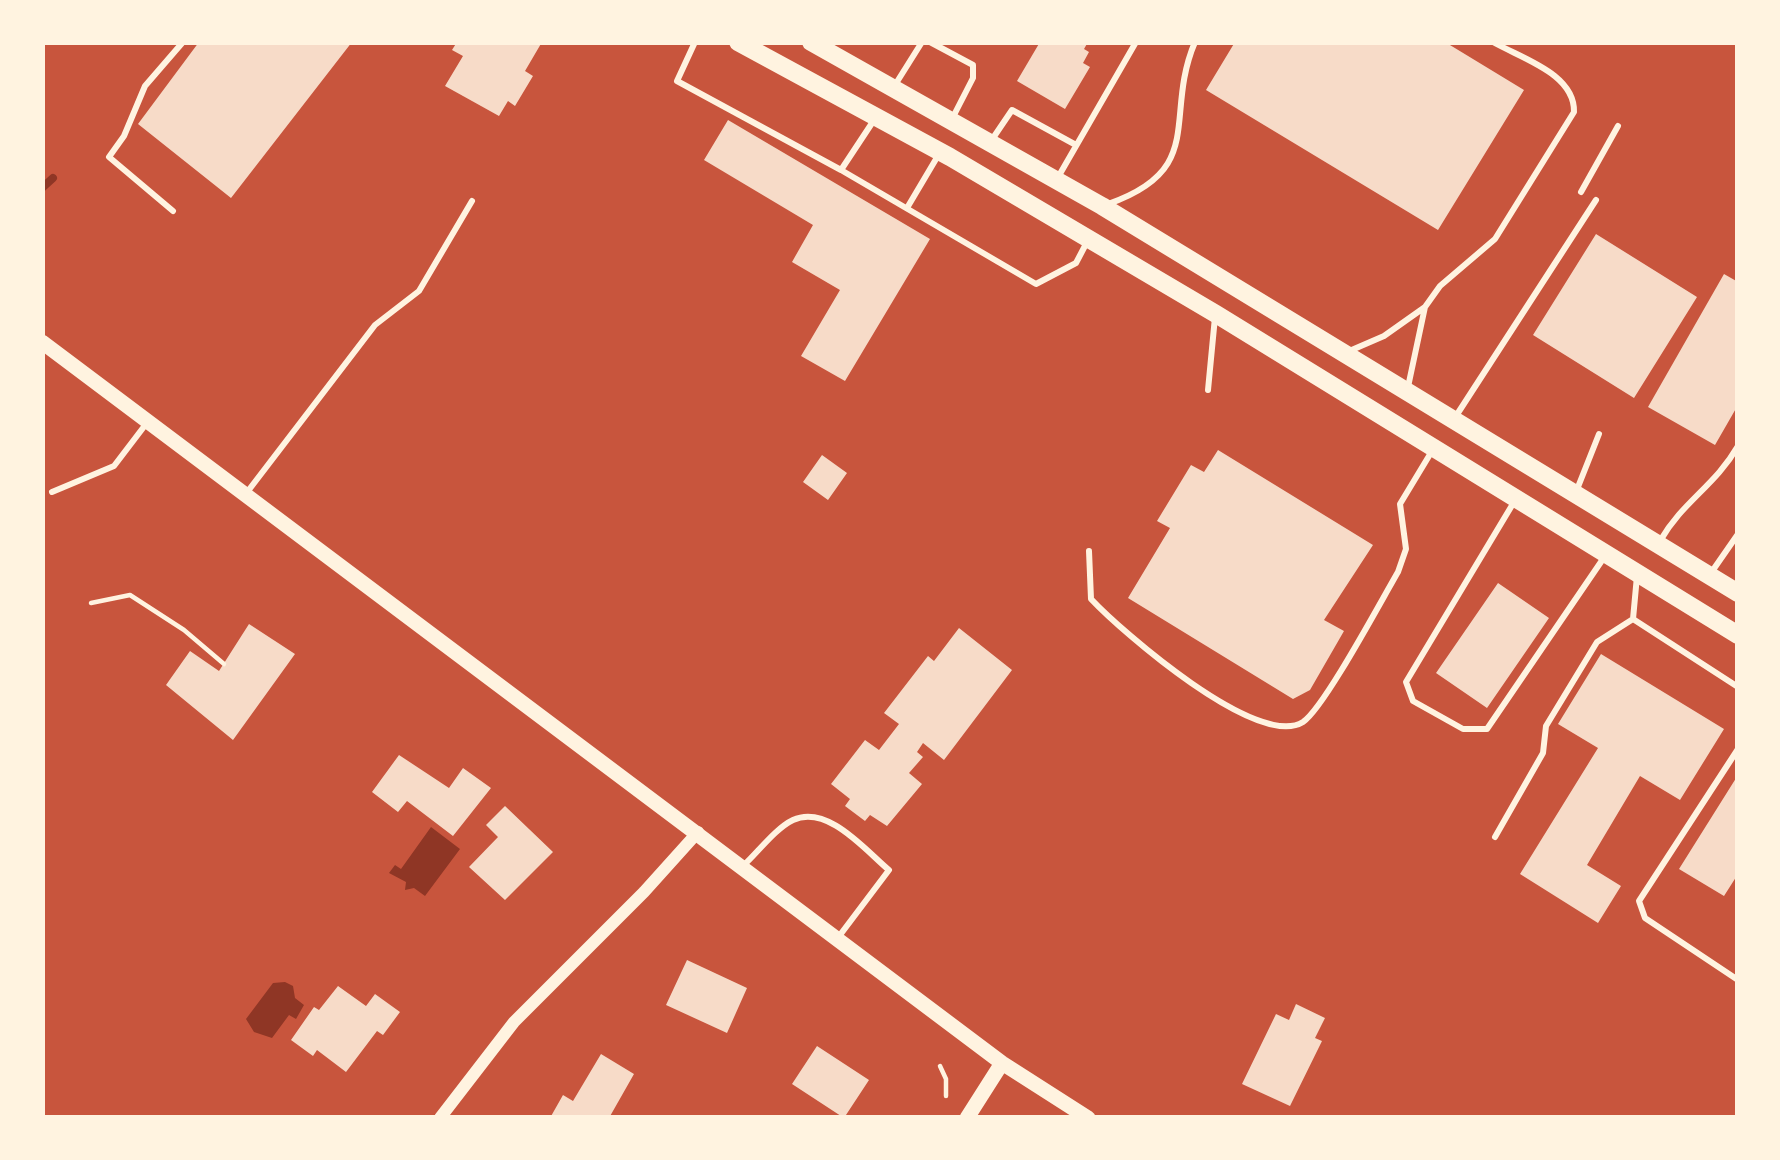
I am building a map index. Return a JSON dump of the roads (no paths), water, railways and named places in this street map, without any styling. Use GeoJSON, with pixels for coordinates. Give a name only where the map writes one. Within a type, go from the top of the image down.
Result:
{"type":"FeatureCollection","features":[{"type":"Feature","properties":{"kind":"main road"},"geometry":{"type":"LineString","coordinates":[[738,42],[940,152],[1216,314],[1738,635]]}},
{"type":"Feature","properties":{"kind":"main road"},"geometry":{"type":"LineString","coordinates":[[823,45],[1346,352],[1738,593]]}},
{"type":"Feature","properties":{"kind":"street"},"geometry":{"type":"LineString","coordinates":[[42,342],[1001,1063],[1088,1118]]}},
{"type":"Feature","properties":{"kind":"street"},"geometry":{"type":"LineString","coordinates":[[440,1118],[514,1022],[698,832]]}},
{"type":"Feature","properties":{"kind":"street"},"geometry":{"type":"LineString","coordinates":[[967,1118],[1001,1063]]}},
{"type":"Feature","properties":{"kind":"lane"},"geometry":{"type":"LineString","coordinates":[[173,211],[109,157],[124,136],[145,86],[183,42]]}},
{"type":"Feature","properties":{"kind":"lane"},"geometry":{"type":"LineString","coordinates":[[695,42],[677,81],[1036,284],[1076,262],[1089,239]]}},
{"type":"Feature","properties":{"kind":"lane"},"geometry":{"type":"LineString","coordinates":[[894,88],[926,42],[973,65],[973,78],[951,120]]}},
{"type":"Feature","properties":{"kind":"lane"},"geometry":{"type":"LineString","coordinates":[[1057,179],[1136,42]]}},
{"type":"Feature","properties":{"kind":"lane"},"geometry":{"type":"LineString","coordinates":[[1102,206],[1136,194],[1163,176],[1173,153],[1195,42]]}},
{"type":"Feature","properties":{"kind":"lane"},"geometry":{"type":"LineString","coordinates":[[1346,352],[1384,336],[1425,307],[1440,286],[1496,239],[1574,112],[1575,98],[1568,84],[1493,42]]}},
{"type":"Feature","properties":{"kind":"lane"},"geometry":{"type":"LineString","coordinates":[[990,142],[1012,110],[1076,145]]}},
{"type":"Feature","properties":{"kind":"lane"},"geometry":{"type":"LineString","coordinates":[[841,170],[876,117]]}},
{"type":"Feature","properties":{"kind":"lane"},"geometry":{"type":"LineString","coordinates":[[1581,192],[1618,126]]}},
{"type":"Feature","properties":{"kind":"lane"},"geometry":{"type":"LineString","coordinates":[[907,208],[940,152]]}},
{"type":"Feature","properties":{"kind":"lane"},"geometry":{"type":"LineString","coordinates":[[1454,419],[1596,200]]}},
{"type":"Feature","properties":{"kind":"lane"},"geometry":{"type":"LineString","coordinates":[[245,494],[375,325],[419,291],[472,201]]}},
{"type":"Feature","properties":{"kind":"lane"},"geometry":{"type":"LineString","coordinates":[[1407,390],[1425,307]]}},
{"type":"Feature","properties":{"kind":"lane"},"geometry":{"type":"LineString","coordinates":[[1208,390],[1216,314]]}},
{"type":"Feature","properties":{"kind":"lane"},"geometry":{"type":"LineString","coordinates":[[52,492],[114,466],[148,421]]}},
{"type":"Feature","properties":{"kind":"lane"},"geometry":{"type":"LineString","coordinates":[[1575,494],[1599,434]]}},
{"type":"Feature","properties":{"kind":"lane"},"geometry":{"type":"LineString","coordinates":[[1658,544],[1678,510],[1721,476],[1738,446]]}},
{"type":"Feature","properties":{"kind":"lane"},"geometry":{"type":"LineString","coordinates":[[1089,551],[1091,599],[1113,622],[1173,670],[1229,706],[1271,726],[1292,727],[1316,709],[1398,572],[1406,549],[1400,504],[1434,448]]}},
{"type":"Feature","properties":{"kind":"lane"},"geometry":{"type":"LineString","coordinates":[[1516,499],[1406,682],[1413,701],[1463,729],[1487,729],[1606,554]]}},
{"type":"Feature","properties":{"kind":"lane"},"geometry":{"type":"LineString","coordinates":[[1710,576],[1738,533]]}},
{"type":"Feature","properties":{"kind":"lane"},"geometry":{"type":"LineString","coordinates":[[1633,619],[1637,573]]}},
{"type":"Feature","properties":{"kind":"lane"},"geometry":{"type":"LineString","coordinates":[[1633,619],[1738,687]]}},
{"type":"Feature","properties":{"kind":"lane"},"geometry":{"type":"LineString","coordinates":[[1495,837],[1543,753],[1546,726],[1597,642],[1633,619]]}},
{"type":"Feature","properties":{"kind":"lane"},"geometry":{"type":"LineString","coordinates":[[1738,749],[1639,901],[1645,918],[1738,980]]}},
{"type":"Feature","properties":{"kind":"lane"},"geometry":{"type":"LineString","coordinates":[[743,867],[793,820],[814,817],[831,822],[889,870],[837,938]]}},
{"type":"Feature","properties":{"kind":"waterway"},"geometry":{"type":"LineString","coordinates":[[42,188],[53,178]]}}]}
